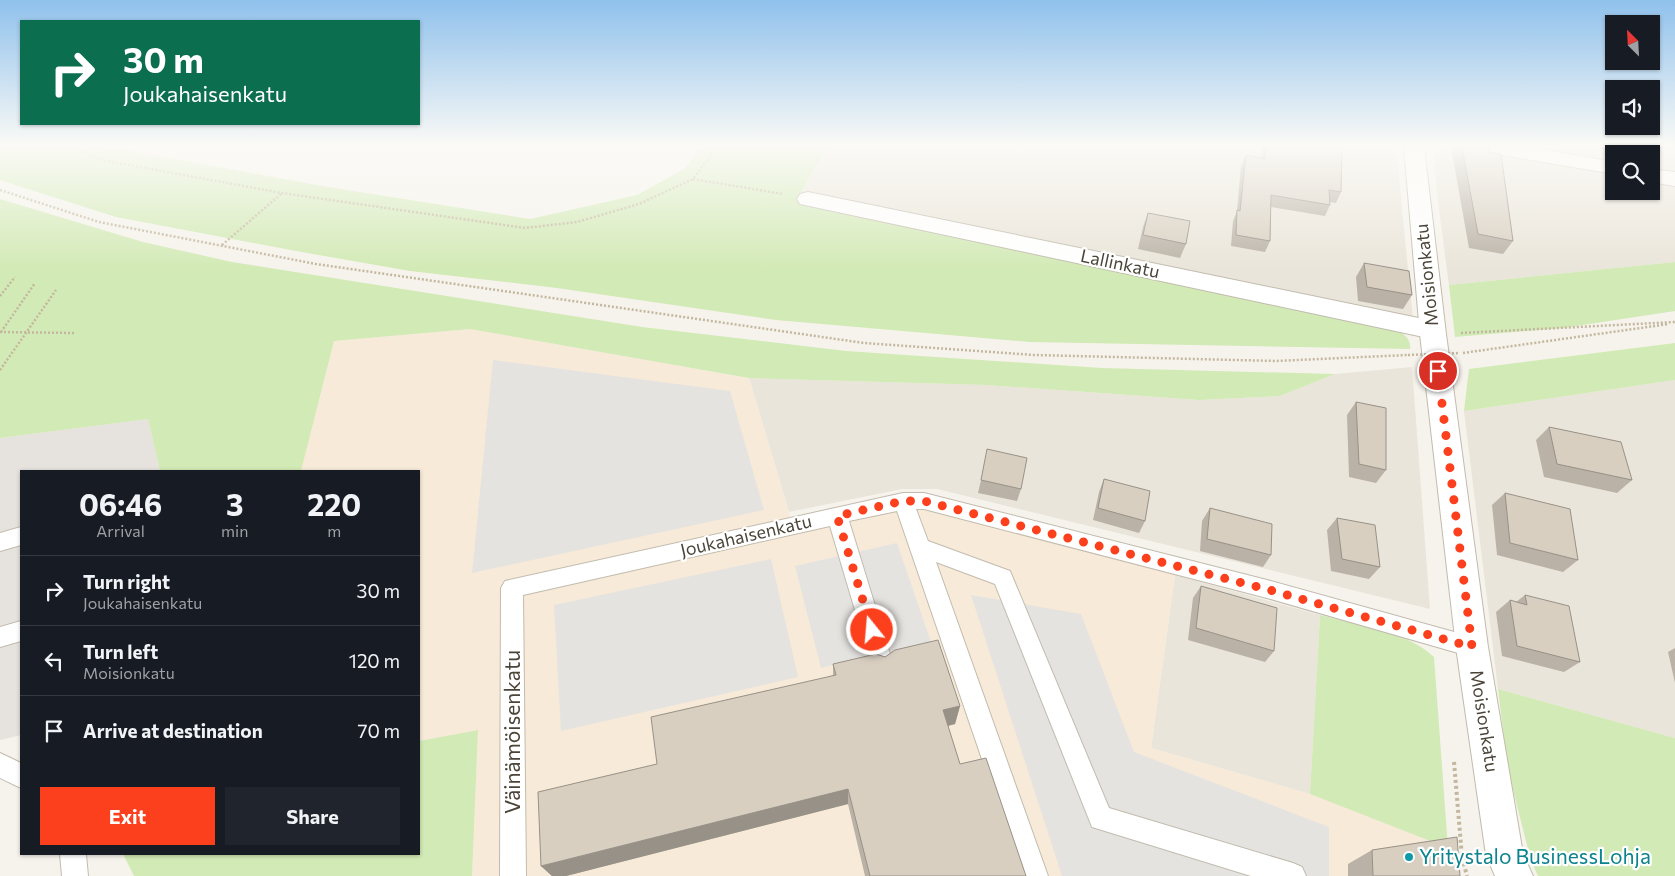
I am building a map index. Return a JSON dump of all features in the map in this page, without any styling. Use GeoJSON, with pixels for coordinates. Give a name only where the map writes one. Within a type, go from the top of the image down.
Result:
{"type":"FeatureCollection","features":[{"type":"Feature","properties":{"kind":"street","name":"Moisionkatu"},"geometry":{"type":"LineString","coordinates":[[1418,188],[1433,332],[1472,647],[1505,855],[1514,876]]}},
{"type":"Feature","properties":{"kind":"street","name":"Lallinkatu"},"geometry":{"type":"LineString","coordinates":[[808,199],[1433,332]]}},
{"type":"Feature","properties":{"kind":"lane","name":"Joukahaisenkatu"},"geometry":{"type":"LineString","coordinates":[[512,588],[903,501],[924,501],[943,504],[1266,589],[1472,647]]}},
{"type":"Feature","properties":{"kind":"lane"},"geometry":{"type":"LineString","coordinates":[[903,501],[1035,876]]}},
{"type":"Feature","properties":{"kind":"lane"},"geometry":{"type":"LineString","coordinates":[[837,516],[882,664]]}},
{"type":"Feature","properties":{"kind":"lane"},"geometry":{"type":"LineString","coordinates":[[0,542],[20,536]]}},
{"type":"Feature","properties":{"kind":"lane"},"geometry":{"type":"LineString","coordinates":[[920,547],[1003,578],[1101,818],[1293,876]]}},
{"type":"Feature","properties":{"kind":"lane","name":"Väinämöisenkatu"},"geometry":{"type":"LineString","coordinates":[[512,588],[513,876]]}},
{"type":"Feature","properties":{"kind":"lane"},"geometry":{"type":"LineString","coordinates":[[0,637],[20,631]]}},
{"type":"Feature","properties":{"kind":"lane"},"geometry":{"type":"LineString","coordinates":[[0,765],[20,775]]}},
{"type":"Feature","properties":{"kind":"lane"},"geometry":{"type":"LineString","coordinates":[[73,855],[75,876]]}},
{"type":"Feature","properties":{"kind":"path"},"geometry":{"type":"LineString","coordinates":[[254,188],[525,228],[577,222],[639,204],[674,188]]}},
{"type":"Feature","properties":{"kind":"path"},"geometry":{"type":"LineString","coordinates":[[744,188],[808,199]]}},
{"type":"Feature","properties":{"kind":"path"},"geometry":{"type":"LineString","coordinates":[[0,190],[99,222],[316,264],[864,343],[1034,355],[1276,361],[1460,353],[1675,323]]}},
{"type":"Feature","properties":{"kind":"path"},"geometry":{"type":"LineString","coordinates":[[222,246],[282,193]]}},
{"type":"Feature","properties":{"kind":"path"},"geometry":{"type":"LineString","coordinates":[[0,296],[15,277]]}},
{"type":"Feature","properties":{"kind":"path"},"geometry":{"type":"LineString","coordinates":[[0,332],[35,283]]}},
{"type":"Feature","properties":{"kind":"path"},"geometry":{"type":"LineString","coordinates":[[0,370],[56,290]]}},
{"type":"Feature","properties":{"kind":"path"},"geometry":{"type":"LineString","coordinates":[[1433,332],[1675,323]]}},
{"type":"Feature","properties":{"kind":"path"},"geometry":{"type":"LineString","coordinates":[[0,332],[74,333]]}},
{"type":"Feature","properties":{"kind":"shaded area"},"geometry":{"type":"Polygon","coordinates":[[[804,188],[1400,188],[1413,320],[802,192],[804,188]]]}},
{"type":"Feature","properties":{"kind":"shaded area"},"geometry":{"type":"Polygon","coordinates":[[[1436,188],[1605,188],[1605,200],[1660,200],[1660,188],[1675,188],[1675,262],[1449,285],[1436,188]]]}},
{"type":"Feature","properties":{"kind":"shaded area"},"geometry":{"type":"Polygon","coordinates":[[[470,329],[749,378],[794,530],[901,510],[933,510],[1175,575],[1151,748],[1310,794],[1448,848],[1454,876],[472,876],[478,730],[420,741],[420,470],[301,470],[334,341],[470,329]]]}},
{"type":"Feature","properties":{"kind":"shaded area"},"geometry":{"type":"Polygon","coordinates":[[[493,360],[730,391],[764,510],[472,573],[493,360]]]}},
{"type":"Feature","properties":{"kind":"shaded area"},"geometry":{"type":"Polygon","coordinates":[[[1412,367],[1430,609],[937,489],[902,489],[789,512],[749,378],[986,385],[1199,400],[1280,396],[1335,374],[1412,367]]]}},
{"type":"Feature","properties":{"kind":"shaded area"},"geometry":{"type":"Polygon","coordinates":[[[1675,380],[1675,738],[1498,689],[1464,411],[1675,380]]]}},
{"type":"Feature","properties":{"kind":"shaded area"},"geometry":{"type":"Polygon","coordinates":[[[148,419],[160,470],[20,470],[20,735],[0,740],[0,438],[148,419]]]}},
{"type":"Feature","properties":{"kind":"shaded area"},"geometry":{"type":"Polygon","coordinates":[[[897,543],[931,642],[821,668],[795,566],[897,543]]]}},
{"type":"Feature","properties":{"kind":"shaded area"},"geometry":{"type":"Polygon","coordinates":[[[771,559],[798,677],[561,731],[554,605],[771,559]]]}},
{"type":"Feature","properties":{"kind":"shaded area"},"geometry":{"type":"Polygon","coordinates":[[[1175,575],[1320,615],[1310,794],[1151,748],[1175,575]]]}},
{"type":"Feature","properties":{"kind":"shaded area"},"geometry":{"type":"Polygon","coordinates":[[[971,595],[1081,614],[1134,752],[1329,827],[1329,876],[1062,876],[971,595]]]}},
{"type":"Feature","properties":{"kind":"green space"},"geometry":{"type":"Polygon","coordinates":[[[25,188],[334,188],[530,219],[637,195],[650,188],[804,188],[802,191],[810,206],[1394,328],[1408,339],[1410,349],[1030,342],[776,320],[557,288],[410,271],[116,217],[25,188]]]}},
{"type":"Feature","properties":{"kind":"green space"},"geometry":{"type":"Polygon","coordinates":[[[0,199],[143,242],[232,262],[642,327],[846,351],[1102,368],[1335,374],[1280,396],[1199,400],[986,385],[749,378],[470,329],[334,341],[301,470],[160,470],[148,419],[0,438],[0,199]]]}},
{"type":"Feature","properties":{"kind":"green space"},"geometry":{"type":"Polygon","coordinates":[[[1675,262],[1675,311],[1563,328],[1455,337],[1449,285],[1675,262]]]}},
{"type":"Feature","properties":{"kind":"green space"},"geometry":{"type":"Polygon","coordinates":[[[1675,343],[1675,380],[1464,411],[1469,369],[1675,343]]]}},
{"type":"Feature","properties":{"kind":"green space"},"geometry":{"type":"Polygon","coordinates":[[[1320,615],[1395,634],[1409,640],[1434,657],[1448,848],[1310,794],[1320,615]]]}},
{"type":"Feature","properties":{"kind":"green space"},"geometry":{"type":"Polygon","coordinates":[[[1498,689],[1675,738],[1675,876],[1538,876],[1531,861],[1508,770],[1498,689]]]}},
{"type":"Feature","properties":{"kind":"green space"},"geometry":{"type":"Polygon","coordinates":[[[478,730],[472,876],[134,876],[124,855],[420,855],[420,741],[478,730]]]}},
{"type":"Feature","properties":{"kind":"building"},"geometry":{"type":"Polygon","coordinates":[[[1242,188],[1341,188],[1341,192],[1329,190],[1330,205],[1271,195],[1270,241],[1236,235],[1237,210],[1240,211],[1242,188]]]}},
{"type":"Feature","properties":{"kind":"building"},"geometry":{"type":"Polygon","coordinates":[[[1470,188],[1506,188],[1513,241],[1478,234],[1470,188]]]}},
{"type":"Feature","properties":{"kind":"building"},"geometry":{"type":"Polygon","coordinates":[[[1148,213],[1190,221],[1186,244],[1143,235],[1148,213]]]}},
{"type":"Feature","properties":{"kind":"building"},"geometry":{"type":"Polygon","coordinates":[[[1364,263],[1409,271],[1412,295],[1367,287],[1364,263]]]}},
{"type":"Feature","properties":{"kind":"building"},"geometry":{"type":"Polygon","coordinates":[[[1356,402],[1386,408],[1386,470],[1359,464],[1356,402]]]}},
{"type":"Feature","properties":{"kind":"building"},"geometry":{"type":"Polygon","coordinates":[[[1549,427],[1621,442],[1632,480],[1557,464],[1549,427]]]}},
{"type":"Feature","properties":{"kind":"building"},"geometry":{"type":"Polygon","coordinates":[[[987,449],[1027,458],[1021,489],[981,480],[987,449]]]}},
{"type":"Feature","properties":{"kind":"building"},"geometry":{"type":"Polygon","coordinates":[[[1104,479],[1150,491],[1145,521],[1098,508],[1104,479]]]}},
{"type":"Feature","properties":{"kind":"building"},"geometry":{"type":"Polygon","coordinates":[[[1505,493],[1570,509],[1578,560],[1510,543],[1505,493]]]}},
{"type":"Feature","properties":{"kind":"building"},"geometry":{"type":"Polygon","coordinates":[[[1210,508],[1272,524],[1271,555],[1207,539],[1210,508]]]}},
{"type":"Feature","properties":{"kind":"building"},"geometry":{"type":"Polygon","coordinates":[[[1337,518],[1375,525],[1380,567],[1342,559],[1337,518]]]}},
{"type":"Feature","properties":{"kind":"building"},"geometry":{"type":"Polygon","coordinates":[[[1201,586],[1277,608],[1274,651],[1196,628],[1201,586]]]}},
{"type":"Feature","properties":{"kind":"building"},"geometry":{"type":"Polygon","coordinates":[[[1525,595],[1569,606],[1580,662],[1517,646],[1510,600],[1527,605],[1525,595]]]}},
{"type":"Feature","properties":{"kind":"building"},"geometry":{"type":"Polygon","coordinates":[[[938,640],[960,706],[943,710],[960,764],[986,758],[1026,876],[870,876],[848,789],[541,866],[538,792],[657,764],[651,717],[836,675],[833,664],[876,654],[885,657],[895,650],[938,640]]]}},
{"type":"Feature","properties":{"kind":"building"},"geometry":{"type":"Polygon","coordinates":[[[1457,837],[1460,876],[1373,876],[1372,850],[1457,837]]]}},
{"type":"Feature","properties":{"kind":"place","name":"Yritystalo BusinessLohja"},"geometry":{"type":"Point","coordinates":[1409,857]}},
{"type":"Feature","properties":{"kind":"route"},"geometry":{"type":"LineString","coordinates":[[872,630],[837,516],[903,501],[924,501],[943,504],[1266,589],[1472,647],[1438,371]]}}]}
